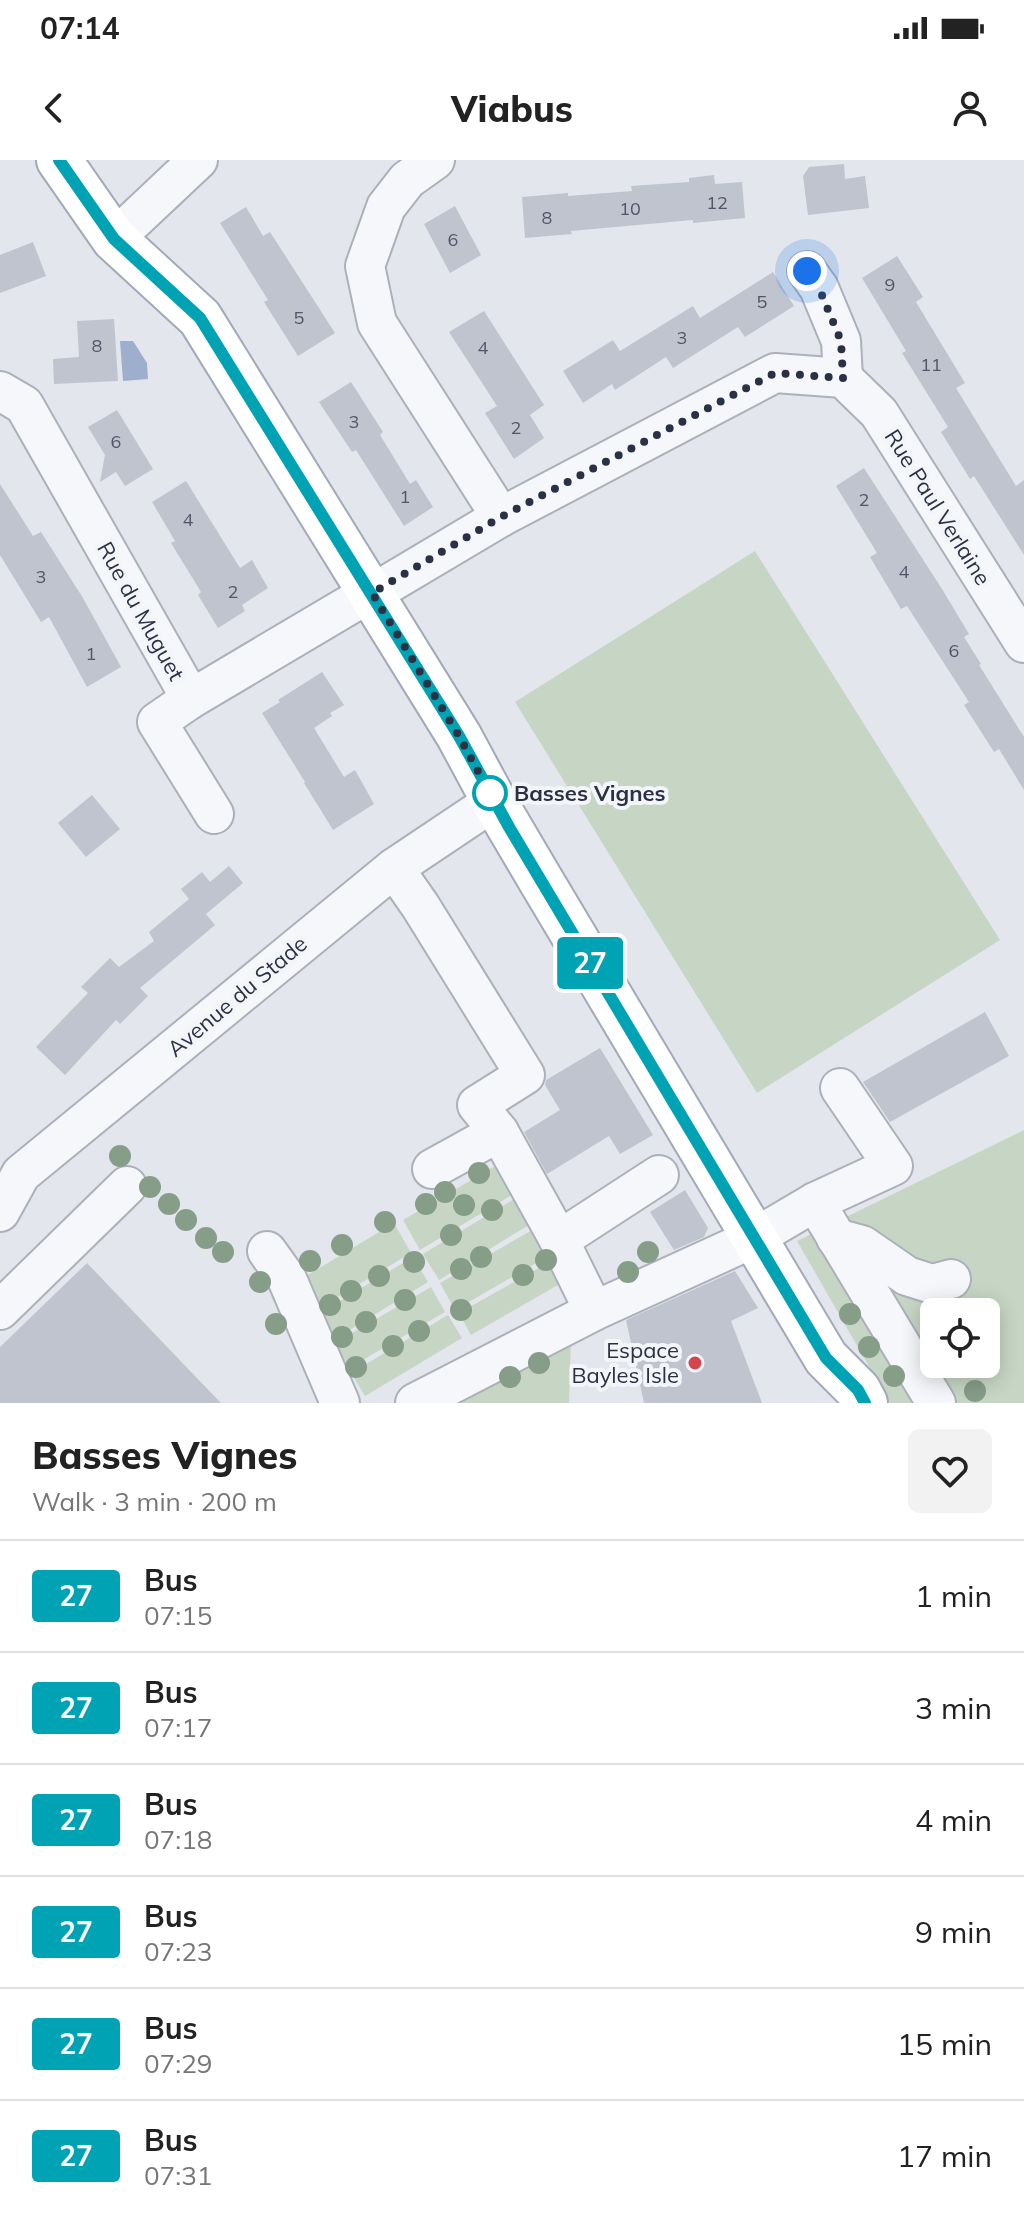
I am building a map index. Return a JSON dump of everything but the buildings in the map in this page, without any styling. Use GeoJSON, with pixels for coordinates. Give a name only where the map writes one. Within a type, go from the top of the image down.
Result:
{"type":"FeatureCollection","features":[{"type":"Feature","properties":{"kind":"main road"},"geometry":{"type":"LineString","coordinates":[[59,160],[114,239],[200,318],[459,736],[494,801],[826,1358],[858,1390],[865,1403]]}},
{"type":"Feature","properties":{"kind":"street"},"geometry":{"type":"LineString","coordinates":[[114,239],[198,160]]}},
{"type":"Feature","properties":{"kind":"street"},"geometry":{"type":"LineString","coordinates":[[435,160],[407,180],[386,207],[365,266],[377,323],[501,517]]}},
{"type":"Feature","properties":{"kind":"street"},"geometry":{"type":"LineString","coordinates":[[372,593],[501,517],[775,373],[843,378],[841,341],[819,288],[807,271]]}},
{"type":"Feature","properties":{"kind":"street","name":"Rue Paul Verlaine"},"geometry":{"type":"LineString","coordinates":[[843,378],[879,413],[1024,643]]}},
{"type":"Feature","properties":{"kind":"street","name":"Rue du Muguet"},"geometry":{"type":"LineString","coordinates":[[0,391],[24,405],[189,700],[372,593]]}},
{"type":"Feature","properties":{"kind":"street"},"geometry":{"type":"LineString","coordinates":[[189,700],[157,722],[214,814]]}},
{"type":"Feature","properties":{"kind":"street","name":"Avenue du Stade"},"geometry":{"type":"LineString","coordinates":[[0,1212],[10,1165],[394,868],[494,801]]}},
{"type":"Feature","properties":{"kind":"street"},"geometry":{"type":"LineString","coordinates":[[394,868],[525,1075],[477,1105],[499,1132],[594,1311]]}},
{"type":"Feature","properties":{"kind":"street"},"geometry":{"type":"LineString","coordinates":[[415,1403],[594,1311],[754,1238],[815,1202],[893,1166],[840,1088]]}},
{"type":"Feature","properties":{"kind":"street"},"geometry":{"type":"LineString","coordinates":[[432,1169],[499,1132]]}},
{"type":"Feature","properties":{"kind":"street"},"geometry":{"type":"LineString","coordinates":[[559,1240],[659,1175]]}},
{"type":"Feature","properties":{"kind":"street"},"geometry":{"type":"LineString","coordinates":[[0,1310],[127,1186]]}},
{"type":"Feature","properties":{"kind":"street"},"geometry":{"type":"LineString","coordinates":[[815,1202],[936,1403]]}},
{"type":"Feature","properties":{"kind":"street"},"geometry":{"type":"LineString","coordinates":[[836,1238],[862,1245],[907,1276],[932,1284],[951,1279]]}},
{"type":"Feature","properties":{"kind":"street"},"geometry":{"type":"LineString","coordinates":[[267,1251],[287,1279],[340,1403]]}},
{"type":"Feature","properties":{"kind":"green space"},"geometry":{"type":"Polygon","coordinates":[[[755,551],[1000,940],[757,1093],[515,702],[755,551]]]}},
{"type":"Feature","properties":{"kind":"green space"},"geometry":{"type":"Polygon","coordinates":[[[1024,1130],[1024,1403],[890,1403],[797,1241],[1024,1130]]]}},
{"type":"Feature","properties":{"kind":"green space"},"geometry":{"type":"Polygon","coordinates":[[[495,1166],[512,1195],[420,1250],[403,1220],[495,1166]]]}},
{"type":"Feature","properties":{"kind":"green space"},"geometry":{"type":"Polygon","coordinates":[[[514,1199],[529,1225],[439,1280],[423,1254],[514,1199]]]}},
{"type":"Feature","properties":{"kind":"green space"},"geometry":{"type":"Polygon","coordinates":[[[394,1223],[411,1253],[316,1310],[298,1281],[394,1223]]]}},
{"type":"Feature","properties":{"kind":"green space"},"geometry":{"type":"Polygon","coordinates":[[[532,1230],[547,1257],[455,1310],[440,1283],[532,1230]]]}},
{"type":"Feature","properties":{"kind":"green space"},"geometry":{"type":"Polygon","coordinates":[[[413,1257],[428,1282],[333,1340],[318,1314],[413,1257]]]}},
{"type":"Feature","properties":{"kind":"green space"},"geometry":{"type":"Polygon","coordinates":[[[551,1261],[563,1282],[471,1335],[459,1313],[551,1261]]]}},
{"type":"Feature","properties":{"kind":"green space"},"geometry":{"type":"Polygon","coordinates":[[[431,1287],[445,1312],[349,1368],[335,1343],[431,1287]]]}},
{"type":"Feature","properties":{"kind":"green space"},"geometry":{"type":"Polygon","coordinates":[[[448,1315],[462,1338],[365,1396],[351,1373],[448,1315]]]}},
{"type":"Feature","properties":{"kind":"green space"},"geometry":{"type":"Polygon","coordinates":[[[571,1337],[569,1403],[432,1403],[571,1337]]]}},
{"type":"Feature","properties":{"kind":"water"},"geometry":{"type":"Polygon","coordinates":[[[120,341],[133,341],[147,363],[148,379],[123,381],[120,341]]]}},
{"type":"Feature","properties":{"kind":"bus line","name":"27"},"geometry":{"type":"LineString","coordinates":[[59,160],[114,239],[200,318],[470,754],[509,827],[826,1358],[858,1390],[865,1403]]}},
{"type":"Feature","properties":{"kind":"place","name":"Basses Vignes"},"geometry":{"type":"Point","coordinates":[490,793]}},
{"type":"Feature","properties":{"kind":"place","name":"Espace Bayles Isle"},"geometry":{"type":"Point","coordinates":[695,1363]}},
{"type":"Feature","properties":{"kind":"route"},"geometry":{"type":"LineString","coordinates":[[490,793],[494,801],[470,754],[372,593],[501,517],[775,373],[843,378],[841,341],[819,288],[807,271]]}}]}
